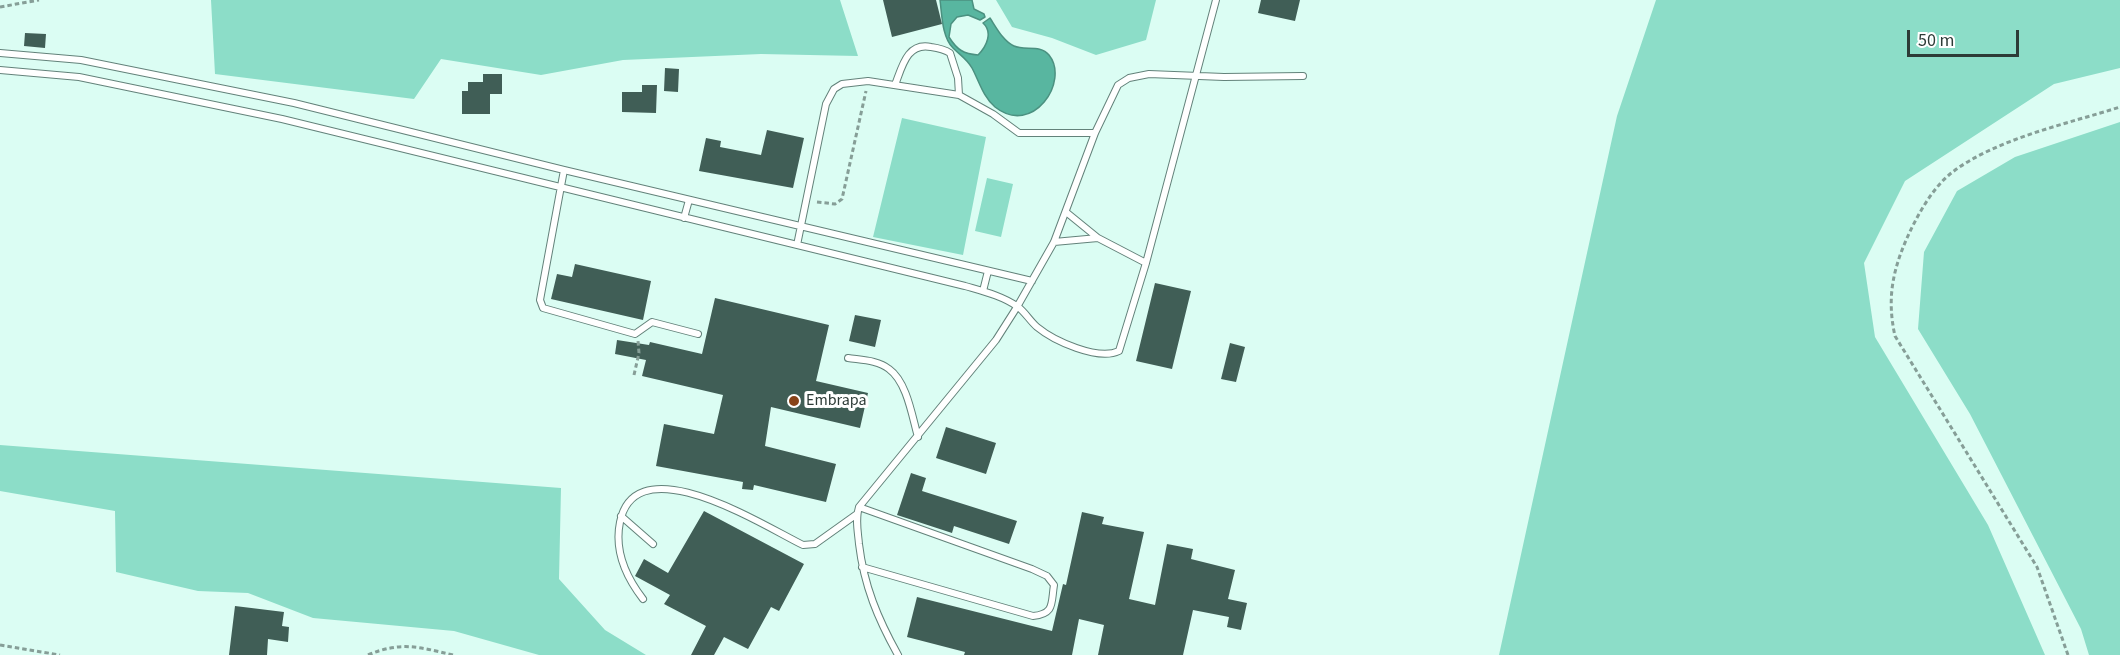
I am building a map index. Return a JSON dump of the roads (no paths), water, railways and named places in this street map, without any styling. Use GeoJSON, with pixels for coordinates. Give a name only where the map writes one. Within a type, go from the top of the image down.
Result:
{"type":"FeatureCollection","features":[{"type":"Feature","properties":{"kind":"lane"},"geometry":{"type":"LineString","coordinates":[[0,70],[80,77],[282,119],[982,291],[1017,306],[1036,327],[1072,347],[1113,354],[1119,351],[1124,344],[1216,0]]}},
{"type":"Feature","properties":{"kind":"lane"},"geometry":{"type":"LineString","coordinates":[[895,85],[905,58],[915,48],[924,45],[950,53],[958,78],[959,95]]}},
{"type":"Feature","properties":{"kind":"lane"},"geometry":{"type":"LineString","coordinates":[[0,53],[81,60],[294,103],[689,200],[945,258],[1032,281]]}},
{"type":"Feature","properties":{"kind":"lane"},"geometry":{"type":"LineString","coordinates":[[643,599],[628,580],[619,542],[621,516],[628,500],[635,494],[659,489],[704,496],[803,545],[815,544],[858,510],[996,340],[1054,242],[1095,133],[1113,93],[1129,78],[1149,74],[1303,76]]}},
{"type":"Feature","properties":{"kind":"lane"},"geometry":{"type":"LineString","coordinates":[[797,245],[829,95],[842,84],[868,81],[959,95],[993,114],[1019,133],[1095,133]]}},
{"type":"Feature","properties":{"kind":"lane"},"geometry":{"type":"LineString","coordinates":[[564,170],[541,305],[586,321],[635,334],[652,322],[698,334]]}},
{"type":"Feature","properties":{"kind":"lane"},"geometry":{"type":"LineString","coordinates":[[684,218],[689,200]]}},
{"type":"Feature","properties":{"kind":"lane"},"geometry":{"type":"LineString","coordinates":[[1066,212],[1098,238],[1146,262]]}},
{"type":"Feature","properties":{"kind":"lane"},"geometry":{"type":"LineString","coordinates":[[1054,242],[1098,238]]}},
{"type":"Feature","properties":{"kind":"lane"},"geometry":{"type":"LineString","coordinates":[[982,291],[988,271]]}},
{"type":"Feature","properties":{"kind":"lane"},"geometry":{"type":"LineString","coordinates":[[848,358],[877,363],[889,369],[897,378],[908,402],[918,437]]}},
{"type":"Feature","properties":{"kind":"lane"},"geometry":{"type":"LineString","coordinates":[[858,510],[862,567],[872,607],[898,655]]}},
{"type":"Feature","properties":{"kind":"lane"},"geometry":{"type":"LineString","coordinates":[[858,510],[1047,576],[1054,585],[1051,609],[1044,615],[1033,616],[862,567]]}},
{"type":"Feature","properties":{"kind":"lane"},"geometry":{"type":"LineString","coordinates":[[621,516],[653,544]]}},
{"type":"Feature","properties":{"kind":"place","name":"Embrapa"},"geometry":{"type":"Point","coordinates":[794,401]}}]}
